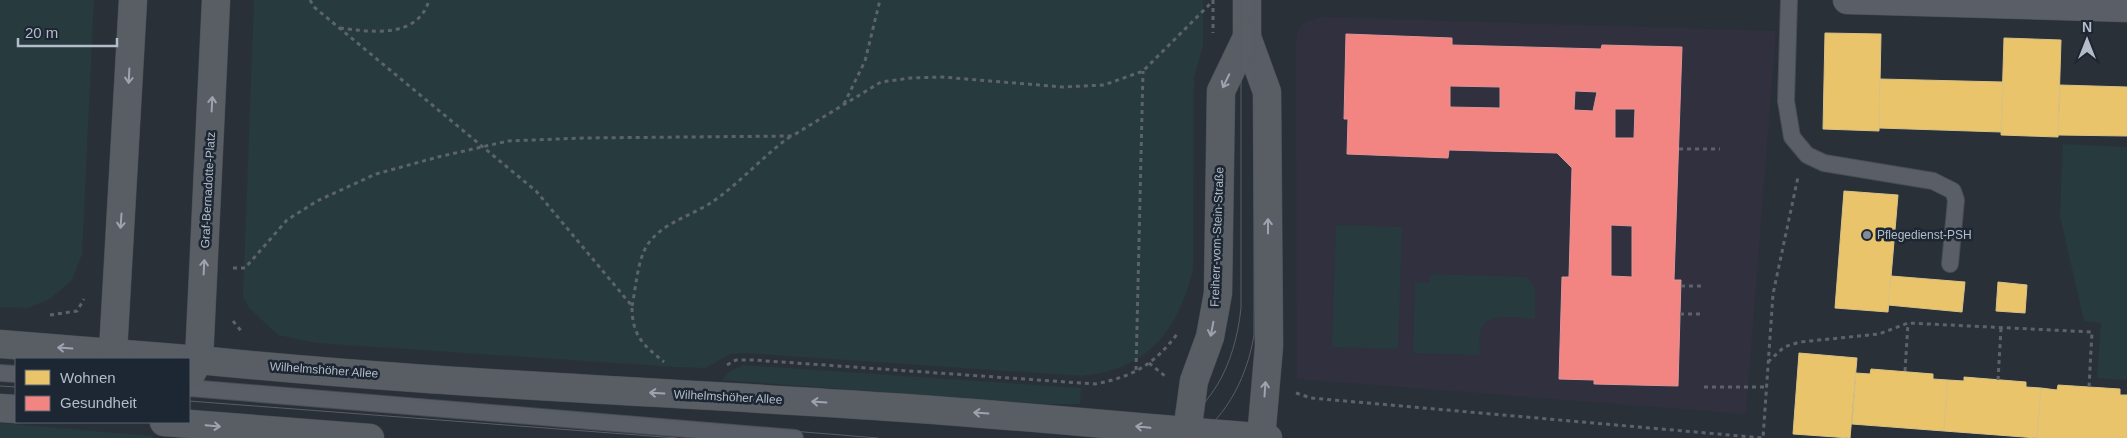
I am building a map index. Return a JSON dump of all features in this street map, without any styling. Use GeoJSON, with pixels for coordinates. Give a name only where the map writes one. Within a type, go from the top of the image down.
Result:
{"type":"FeatureCollection","features":[{"type":"Feature","properties":{"kind":"street"},"geometry":{"type":"LineString","coordinates":[[116,356],[133,0]]}},
{"type":"Feature","properties":{"kind":"street","name":"Graf-Bernadotte-Platz"},"geometry":{"type":"LineString","coordinates":[[191,364],[216,0]]}},
{"type":"Feature","properties":{"kind":"street","name":"Freiherr-vom-Stein-Straße"},"geometry":{"type":"LineString","coordinates":[[1247,0],[1247,37],[1267,92],[1268,346],[1261,438]]}},
{"type":"Feature","properties":{"kind":"street"},"geometry":{"type":"LineString","coordinates":[[1847,0],[2127,8]]}},
{"type":"Feature","properties":{"kind":"street","name":"Freiherr-vom-Stein-Straße"},"geometry":{"type":"LineString","coordinates":[[1188,435],[1194,381],[1210,337],[1218,293],[1221,91],[1247,37]]}},
{"type":"Feature","properties":{"kind":"street","name":"Wilhelmshöher Allee"},"geometry":{"type":"LineString","coordinates":[[0,344],[135,358]]}},
{"type":"Feature","properties":{"kind":"street","name":"Wilhelmshöher Allee"},"geometry":{"type":"LineString","coordinates":[[191,364],[577,390],[888,407],[1090,422],[1188,435],[1268,438]]}},
{"type":"Feature","properties":{"kind":"street"},"geometry":{"type":"LineString","coordinates":[[0,408],[15,409]]}},
{"type":"Feature","properties":{"kind":"street"},"geometry":{"type":"LineString","coordinates":[[177,423],[370,438]]}},
{"type":"Feature","properties":{"kind":"lane"},"geometry":{"type":"LineString","coordinates":[[1790,0],[1786,101],[1792,137],[1807,155],[1824,163],[1934,181],[1953,191],[1956,200],[1950,264]]}},
{"type":"Feature","properties":{"kind":"lane"},"geometry":{"type":"LineString","coordinates":[[0,373],[15,374]]}},
{"type":"Feature","properties":{"kind":"lane"},"geometry":{"type":"LineString","coordinates":[[190,388],[795,438]]}},
{"type":"Feature","properties":{"kind":"path"},"geometry":{"type":"LineString","coordinates":[[310,0],[314,7],[536,191],[632,306]]}},
{"type":"Feature","properties":{"kind":"path"},"geometry":{"type":"LineString","coordinates":[[339,28],[368,32],[396,30],[414,23],[429,0]]}},
{"type":"Feature","properties":{"kind":"path"},"geometry":{"type":"LineString","coordinates":[[844,104],[865,61],[880,0]]}},
{"type":"Feature","properties":{"kind":"path"},"geometry":{"type":"LineString","coordinates":[[653,353],[642,342],[632,325],[632,306],[640,260],[647,246],[656,234],[715,200],[774,148],[792,136],[881,82],[911,78],[942,77],[1063,87],[1104,85],[1143,71],[1213,0]]}},
{"type":"Feature","properties":{"kind":"path"},"geometry":{"type":"LineString","coordinates":[[1136,370],[1143,71]]}},
{"type":"Feature","properties":{"kind":"path"},"geometry":{"type":"LineString","coordinates":[[225,268],[245,268],[287,220],[317,200],[376,174],[484,146],[508,141],[583,138],[792,136]]}},
{"type":"Feature","properties":{"kind":"path"},"geometry":{"type":"LineString","coordinates":[[1678,149],[1720,149]]}},
{"type":"Feature","properties":{"kind":"path"},"geometry":{"type":"LineString","coordinates":[[1291,392],[1310,398],[1763,438],[1773,294],[1794,187],[1807,155]]}},
{"type":"Feature","properties":{"kind":"path"},"geometry":{"type":"LineString","coordinates":[[1681,286],[1705,286]]}},
{"type":"Feature","properties":{"kind":"path"},"geometry":{"type":"LineString","coordinates":[[1680,314],[1704,314]]}},
{"type":"Feature","properties":{"kind":"path"},"geometry":{"type":"LineString","coordinates":[[1768,363],[1784,347],[1800,342],[1879,334],[1908,323],[2092,332],[2089,387]]}},
{"type":"Feature","properties":{"kind":"path"},"geometry":{"type":"LineString","coordinates":[[1905,372],[1908,323]]}},
{"type":"Feature","properties":{"kind":"path"},"geometry":{"type":"LineString","coordinates":[[1998,380],[2001,328]]}},
{"type":"Feature","properties":{"kind":"path"},"geometry":{"type":"LineString","coordinates":[[1149,363],[1169,379]]}},
{"type":"Feature","properties":{"kind":"path"},"geometry":{"type":"LineString","coordinates":[[1704,387],[1766,387]]}},
{"type":"Feature","properties":{"kind":"shaded area"},"geometry":{"type":"Polygon","coordinates":[[[1321,17],[1776,31],[1746,414],[1297,379],[1296,41],[1298,31],[1304,23],[1321,17]]]}},
{"type":"Feature","properties":{"kind":"green space"},"geometry":{"type":"Polygon","coordinates":[[[0,0],[94,0],[82,254],[72,280],[50,299],[28,308],[0,307],[0,0]]]}},
{"type":"Feature","properties":{"kind":"green space"},"geometry":{"type":"Polygon","coordinates":[[[254,0],[1203,0],[1203,45],[1194,78],[1193,269],[1187,291],[1169,329],[1142,356],[1125,365],[1104,372],[1081,376],[745,353],[731,354],[705,368],[675,367],[316,343],[278,335],[249,308],[243,297],[254,0]]]}},
{"type":"Feature","properties":{"kind":"green space"},"geometry":{"type":"Polygon","coordinates":[[[2063,144],[2127,147],[2127,380],[2097,378],[2101,323],[2084,321],[2060,216],[2063,144]]]}},
{"type":"Feature","properties":{"kind":"green space"},"geometry":{"type":"Polygon","coordinates":[[[1336,225],[1402,227],[1398,349],[1332,347],[1336,225]]]}},
{"type":"Feature","properties":{"kind":"green space"},"geometry":{"type":"Polygon","coordinates":[[[1430,274],[1527,277],[1535,288],[1535,319],[1506,317],[1491,319],[1486,322],[1480,334],[1480,355],[1413,353],[1415,282],[1430,283],[1430,274]]]}},
{"type":"Feature","properties":{"kind":"green space"},"geometry":{"type":"Polygon","coordinates":[[[744,365],[1081,388],[1080,404],[1046,404],[722,380],[730,371],[744,365]]]}},
{"type":"Feature","properties":{"kind":"green space"},"geometry":{"type":"Polygon","coordinates":[[[0,423],[152,436],[152,438],[0,438],[0,423]]]}},
{"type":"Feature","properties":{"kind":"building: Wohnen"},"geometry":{"type":"Polygon","coordinates":[[[1825,33],[1881,34],[1879,131],[1823,129],[1825,33]]]}},
{"type":"Feature","properties":{"kind":"building: Wohnen"},"geometry":{"type":"Polygon","coordinates":[[[2004,38],[2061,40],[2058,137],[2001,135],[2004,38]]]}},
{"type":"Feature","properties":{"kind":"building: Wohnen"},"geometry":{"type":"Polygon","coordinates":[[[1880,79],[2003,82],[2001,132],[1879,128],[1880,79]]]}},
{"type":"Feature","properties":{"kind":"building: Wohnen"},"geometry":{"type":"Polygon","coordinates":[[[2060,85],[2127,87],[2127,136],[2058,135],[2060,85]]]}},
{"type":"Feature","properties":{"kind":"building: Wohnen","name":"Pflegedienst-PSH"},"geometry":{"type":"Polygon","coordinates":[[[1844,191],[1898,195],[1888,312],[1835,308],[1844,191]]]}},
{"type":"Feature","properties":{"kind":"building: Wohnen"},"geometry":{"type":"Polygon","coordinates":[[[1891,276],[1965,282],[1962,312],[1888,305],[1891,276]]]}},
{"type":"Feature","properties":{"kind":"building: Wohnen"},"geometry":{"type":"Polygon","coordinates":[[[1998,282],[2027,285],[2025,313],[1996,311],[1998,282]]]}},
{"type":"Feature","properties":{"kind":"building: Wohnen"},"geometry":{"type":"Polygon","coordinates":[[[1799,353],[1857,358],[1850,438],[1793,434],[1799,353]]]}},
{"type":"Feature","properties":{"kind":"building: Wohnen"},"geometry":{"type":"Polygon","coordinates":[[[1871,369],[1933,374],[1933,379],[1948,380],[1944,431],[1852,424],[1856,373],[1870,374],[1871,369]]]}},
{"type":"Feature","properties":{"kind":"building: Wohnen"},"geometry":{"type":"Polygon","coordinates":[[[1964,377],[2026,382],[2026,387],[2041,388],[2037,438],[1944,431],[1948,380],[1964,381],[1964,377]]]}},
{"type":"Feature","properties":{"kind":"building: Wohnen"},"geometry":{"type":"Polygon","coordinates":[[[2058,385],[2120,389],[2120,395],[2127,395],[2127,438],[2037,438],[2041,388],[2057,390],[2058,385]]]}},
{"type":"Feature","properties":{"kind":"building: Gesundheit"},"geometry":{"type":"Polygon","coordinates":[[[1346,34],[1452,38],[1452,45],[1601,49],[1602,45],[1682,47],[1674,280],[1681,280],[1678,386],[1594,384],[1594,380],[1559,379],[1562,277],[1569,277],[1572,168],[1557,153],[1449,150],[1448,158],[1347,154],[1348,119],[1344,119],[1346,34]],[[1450,86],[1450,107],[1500,108],[1500,87],[1450,86]],[[1575,91],[1574,110],[1593,111],[1597,92],[1575,91]],[[1615,109],[1615,138],[1634,138],[1635,109],[1615,109]],[[1611,225],[1611,276],[1632,277],[1632,226],[1611,225]]]}},
{"type":"Feature","properties":{"kind":"tram line"},"geometry":{"type":"LineString","coordinates":[[1155,438],[1175,428],[1205,402],[1217,386],[1226,368],[1238,329],[1241,308],[1241,0]]}},
{"type":"Feature","properties":{"kind":"tram line"},"geometry":{"type":"LineString","coordinates":[[1194,438],[1217,418],[1234,393],[1247,364],[1254,335],[1254,0]]}},
{"type":"Feature","properties":{"kind":"tram line"},"geometry":{"type":"LineString","coordinates":[[0,367],[15,369]]}},
{"type":"Feature","properties":{"kind":"tram line"},"geometry":{"type":"LineString","coordinates":[[190,382],[878,438]]}},
{"type":"Feature","properties":{"kind":"tram line"},"geometry":{"type":"LineString","coordinates":[[0,386],[15,387]]}},
{"type":"Feature","properties":{"kind":"tram line"},"geometry":{"type":"LineString","coordinates":[[190,401],[677,438]]}},
{"type":"Feature","properties":{"kind":"place","name":"Pflegedienst-PSH"},"geometry":{"type":"Point","coordinates":[1867,235]}}]}
